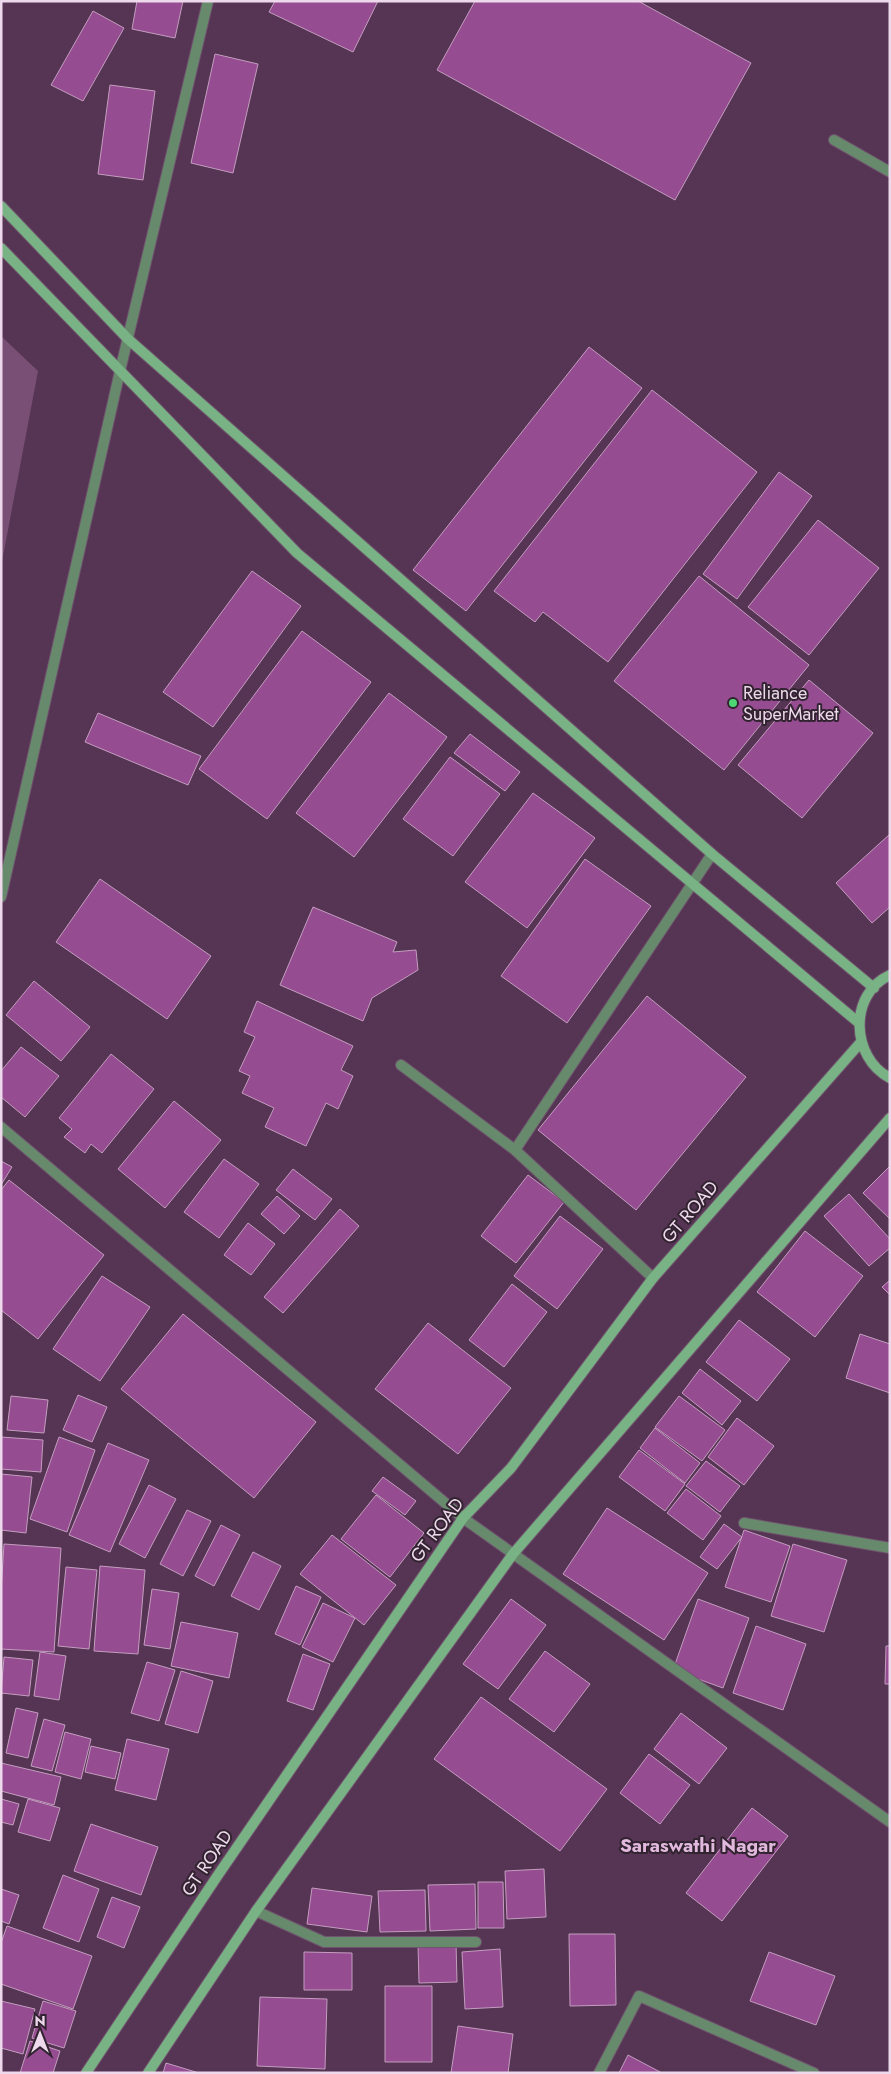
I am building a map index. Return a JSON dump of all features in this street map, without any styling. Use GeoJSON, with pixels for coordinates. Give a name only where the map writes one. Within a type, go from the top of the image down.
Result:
{"type":"FeatureCollection","features":[{"type":"Feature","properties":{"kind":"main road"},"geometry":{"type":"LineString","coordinates":[[1,206],[128,339],[712,854],[874,988]]}},
{"type":"Feature","properties":{"kind":"main road"},"geometry":{"type":"LineString","coordinates":[[1,248],[297,553],[859,1023]]}},
{"type":"Feature","properties":{"kind":"main road"},"geometry":{"type":"LineString","coordinates":[[890,975],[874,988],[863,1004],[859,1023],[861,1042],[869,1060],[882,1074],[890,1078]]}},
{"type":"Feature","properties":{"kind":"main road","name":"GT ROAD"},"geometry":{"type":"LineString","coordinates":[[86,2073],[218,1875],[463,1518],[512,1468],[653,1278],[861,1042]]}},
{"type":"Feature","properties":{"kind":"main road"},"geometry":{"type":"LineString","coordinates":[[148,2073],[256,1911],[513,1554],[890,1118]]}},
{"type":"Feature","properties":{"kind":"street"},"geometry":{"type":"LineString","coordinates":[[1,897],[120,371],[208,1]]}},
{"type":"Feature","properties":{"kind":"street"},"geometry":{"type":"LineString","coordinates":[[834,140],[890,172]]}},
{"type":"Feature","properties":{"kind":"street"},"geometry":{"type":"LineString","coordinates":[[515,1150],[712,854]]}},
{"type":"Feature","properties":{"kind":"street"},"geometry":{"type":"LineString","coordinates":[[401,1065],[515,1150],[653,1278]]}},
{"type":"Feature","properties":{"kind":"street"},"geometry":{"type":"LineString","coordinates":[[1,1127],[463,1518],[890,1822]]}},
{"type":"Feature","properties":{"kind":"street"},"geometry":{"type":"LineString","coordinates":[[744,1523],[890,1548]]}},
{"type":"Feature","properties":{"kind":"street"},"geometry":{"type":"LineString","coordinates":[[256,1911],[324,1942],[476,1942]]}},
{"type":"Feature","properties":{"kind":"street"},"geometry":{"type":"LineString","coordinates":[[599,2073],[639,1996],[814,2073]]}},
{"type":"Feature","properties":{"kind":"shaded area"},"geometry":{"type":"Polygon","coordinates":[[[1,336],[38,371],[1,567],[1,336]]]}},
{"type":"Feature","properties":{"kind":"building"},"geometry":{"type":"Polygon","coordinates":[[[137,1],[183,1],[175,38],[132,29],[137,1]]]}},
{"type":"Feature","properties":{"kind":"building"},"geometry":{"type":"Polygon","coordinates":[[[275,1],[378,1],[353,52],[269,12],[275,1]]]}},
{"type":"Feature","properties":{"kind":"building"},"geometry":{"type":"Polygon","coordinates":[[[475,1],[638,1],[751,63],[675,200],[437,70],[475,1]]]}},
{"type":"Feature","properties":{"kind":"building"},"geometry":{"type":"Polygon","coordinates":[[[93,11],[124,28],[83,101],[51,85],[93,11]]]}},
{"type":"Feature","properties":{"kind":"building"},"geometry":{"type":"Polygon","coordinates":[[[215,54],[258,64],[233,173],[191,163],[215,54]]]}},
{"type":"Feature","properties":{"kind":"building"},"geometry":{"type":"Polygon","coordinates":[[[110,85],[155,91],[143,180],[98,174],[110,85]]]}},
{"type":"Feature","properties":{"kind":"building"},"geometry":{"type":"Polygon","coordinates":[[[589,347],[642,388],[466,611],[413,570],[589,347]]]}},
{"type":"Feature","properties":{"kind":"building"},"geometry":{"type":"Polygon","coordinates":[[[652,390],[757,472],[608,662],[543,612],[535,622],[494,591],[652,390]]]}},
{"type":"Feature","properties":{"kind":"building"},"geometry":{"type":"Polygon","coordinates":[[[779,472],[812,496],[737,599],[703,574],[779,472]]]}},
{"type":"Feature","properties":{"kind":"building"},"geometry":{"type":"Polygon","coordinates":[[[818,520],[879,568],[809,655],[748,607],[818,520]]]}},
{"type":"Feature","properties":{"kind":"building"},"geometry":{"type":"Polygon","coordinates":[[[252,571],[301,606],[213,727],[163,692],[252,571]]]}},
{"type":"Feature","properties":{"kind":"building"},"geometry":{"type":"Polygon","coordinates":[[[699,576],[809,665],[724,770],[614,681],[699,576]]]}},
{"type":"Feature","properties":{"kind":"building"},"geometry":{"type":"Polygon","coordinates":[[[302,631],[371,682],[267,819],[199,769],[302,631]]]}},
{"type":"Feature","properties":{"kind":"building"},"geometry":{"type":"Polygon","coordinates":[[[809,680],[873,733],[802,818],[738,765],[809,680]]]}},
{"type":"Feature","properties":{"kind":"building"},"geometry":{"type":"Polygon","coordinates":[[[389,693],[447,737],[354,857],[296,813],[389,693]]]}},
{"type":"Feature","properties":{"kind":"building"},"geometry":{"type":"Polygon","coordinates":[[[98,713],[201,756],[188,785],[85,742],[98,713]]]}},
{"type":"Feature","properties":{"kind":"building"},"geometry":{"type":"Polygon","coordinates":[[[470,734],[520,772],[505,791],[454,753],[470,734]]]}},
{"type":"Feature","properties":{"kind":"building"},"geometry":{"type":"Polygon","coordinates":[[[450,757],[500,794],[453,856],[403,819],[450,757]]]}},
{"type":"Feature","properties":{"kind":"building"},"geometry":{"type":"Polygon","coordinates":[[[533,793],[595,838],[527,928],[465,882],[533,793]]]}},
{"type":"Feature","properties":{"kind":"building"},"geometry":{"type":"Polygon","coordinates":[[[890,834],[890,907],[872,923],[836,883],[890,834]]]}},
{"type":"Feature","properties":{"kind":"building"},"geometry":{"type":"Polygon","coordinates":[[[585,859],[651,906],[567,1023],[501,976],[585,859]]]}},
{"type":"Feature","properties":{"kind":"building"},"geometry":{"type":"Polygon","coordinates":[[[100,879],[211,956],[167,1019],[56,942],[100,879]]]}},
{"type":"Feature","properties":{"kind":"building"},"geometry":{"type":"Polygon","coordinates":[[[313,907],[397,942],[393,952],[416,950],[418,970],[372,998],[363,1021],[280,985],[313,907]]]}},
{"type":"Feature","properties":{"kind":"building"},"geometry":{"type":"Polygon","coordinates":[[[34,981],[90,1027],[61,1061],[6,1015],[34,981]]]}},
{"type":"Feature","properties":{"kind":"building"},"geometry":{"type":"Polygon","coordinates":[[[647,996],[746,1077],[636,1210],[538,1130],[647,996]]]}},
{"type":"Feature","properties":{"kind":"building"},"geometry":{"type":"Polygon","coordinates":[[[257,1001],[353,1046],[341,1070],[353,1076],[338,1109],[326,1103],[306,1146],[265,1127],[274,1108],[242,1093],[250,1076],[239,1071],[255,1037],[244,1032],[257,1001]]]}},
{"type":"Feature","properties":{"kind":"building"},"geometry":{"type":"Polygon","coordinates":[[[21,1047],[59,1076],[25,1117],[1,1097],[1,1071],[21,1047]]]}},
{"type":"Feature","properties":{"kind":"building"},"geometry":{"type":"Polygon","coordinates":[[[111,1054],[154,1089],[102,1153],[91,1144],[85,1153],[64,1137],[72,1129],[59,1118],[111,1054]]]}},
{"type":"Feature","properties":{"kind":"building"},"geometry":{"type":"Polygon","coordinates":[[[174,1101],[221,1140],[165,1208],[118,1169],[174,1101]]]}},
{"type":"Feature","properties":{"kind":"building"},"geometry":{"type":"Polygon","coordinates":[[[224,1159],[259,1184],[219,1238],[184,1212],[224,1159]]]}},
{"type":"Feature","properties":{"kind":"building"},"geometry":{"type":"Polygon","coordinates":[[[1,1161],[12,1167],[1,1185],[1,1161]]]}},
{"type":"Feature","properties":{"kind":"building"},"geometry":{"type":"Polygon","coordinates":[[[890,1166],[890,1219],[863,1193],[890,1166]]]}},
{"type":"Feature","properties":{"kind":"building"},"geometry":{"type":"Polygon","coordinates":[[[293,1169],[332,1199],[315,1220],[276,1190],[293,1169]]]}},
{"type":"Feature","properties":{"kind":"building"},"geometry":{"type":"Polygon","coordinates":[[[528,1175],[564,1202],[516,1263],[481,1236],[528,1175]]]}},
{"type":"Feature","properties":{"kind":"building"},"geometry":{"type":"Polygon","coordinates":[[[9,1180],[104,1255],[38,1339],[1,1310],[1,1190],[9,1180]]]}},
{"type":"Feature","properties":{"kind":"building"},"geometry":{"type":"Polygon","coordinates":[[[849,1194],[890,1239],[890,1248],[869,1266],[824,1216],[849,1194]]]}},
{"type":"Feature","properties":{"kind":"building"},"geometry":{"type":"Polygon","coordinates":[[[277,1196],[300,1216],[284,1234],[261,1214],[277,1196]]]}},
{"type":"Feature","properties":{"kind":"building"},"geometry":{"type":"Polygon","coordinates":[[[340,1209],[359,1226],[283,1313],[264,1297],[340,1209]]]}},
{"type":"Feature","properties":{"kind":"building"},"geometry":{"type":"Polygon","coordinates":[[[560,1216],[603,1249],[557,1309],[514,1276],[560,1216]]]}},
{"type":"Feature","properties":{"kind":"building"},"geometry":{"type":"Polygon","coordinates":[[[248,1223],[275,1244],[251,1275],[224,1255],[248,1223]]]}},
{"type":"Feature","properties":{"kind":"building"},"geometry":{"type":"Polygon","coordinates":[[[805,1231],[863,1276],[815,1337],[757,1292],[805,1231]]]}},
{"type":"Feature","properties":{"kind":"building"},"geometry":{"type":"Polygon","coordinates":[[[102,1276],[150,1307],[100,1381],[53,1349],[102,1276]]]}},
{"type":"Feature","properties":{"kind":"building"},"geometry":{"type":"Polygon","coordinates":[[[890,1280],[890,1295],[882,1287],[890,1280]]]}},
{"type":"Feature","properties":{"kind":"building"},"geometry":{"type":"Polygon","coordinates":[[[512,1284],[547,1312],[504,1367],[469,1340],[512,1284]]]}},
{"type":"Feature","properties":{"kind":"building"},"geometry":{"type":"Polygon","coordinates":[[[183,1314],[316,1422],[254,1498],[121,1389],[183,1314]]]}},
{"type":"Feature","properties":{"kind":"building"},"geometry":{"type":"Polygon","coordinates":[[[739,1320],[790,1359],[757,1401],[706,1362],[739,1320]]]}},
{"type":"Feature","properties":{"kind":"building"},"geometry":{"type":"Polygon","coordinates":[[[428,1323],[511,1388],[458,1454],[375,1389],[428,1323]]]}},
{"type":"Feature","properties":{"kind":"building"},"geometry":{"type":"Polygon","coordinates":[[[860,1334],[890,1344],[890,1393],[846,1378],[860,1334]]]}},
{"type":"Feature","properties":{"kind":"building"},"geometry":{"type":"Polygon","coordinates":[[[700,1369],[741,1401],[722,1425],[682,1393],[700,1369]]]}},
{"type":"Feature","properties":{"kind":"building"},"geometry":{"type":"Polygon","coordinates":[[[78,1395],[107,1407],[92,1442],[63,1430],[78,1395]]]}},
{"type":"Feature","properties":{"kind":"building"},"geometry":{"type":"Polygon","coordinates":[[[11,1396],[48,1400],[44,1433],[7,1430],[11,1396]]]}},
{"type":"Feature","properties":{"kind":"building"},"geometry":{"type":"Polygon","coordinates":[[[679,1396],[725,1430],[702,1461],[655,1427],[679,1396]]]}},
{"type":"Feature","properties":{"kind":"building"},"geometry":{"type":"Polygon","coordinates":[[[737,1418],[774,1446],[744,1485],[708,1457],[737,1418]]]}},
{"type":"Feature","properties":{"kind":"building"},"geometry":{"type":"Polygon","coordinates":[[[655,1428],[700,1463],[685,1483],[640,1448],[655,1428]]]}},
{"type":"Feature","properties":{"kind":"building"},"geometry":{"type":"Polygon","coordinates":[[[1,1437],[43,1440],[41,1472],[1,1469],[1,1437]]]}},
{"type":"Feature","properties":{"kind":"building"},"geometry":{"type":"Polygon","coordinates":[[[59,1437],[95,1450],[67,1532],[30,1519],[59,1437]]]}},
{"type":"Feature","properties":{"kind":"building"},"geometry":{"type":"Polygon","coordinates":[[[108,1443],[149,1460],[110,1552],[69,1535],[108,1443]]]}},
{"type":"Feature","properties":{"kind":"building"},"geometry":{"type":"Polygon","coordinates":[[[639,1450],[685,1484],[665,1511],[619,1477],[639,1450]]]}},
{"type":"Feature","properties":{"kind":"building"},"geometry":{"type":"Polygon","coordinates":[[[706,1461],[740,1486],[720,1512],[686,1486],[706,1461]]]}},
{"type":"Feature","properties":{"kind":"building"},"geometry":{"type":"Polygon","coordinates":[[[1,1474],[32,1477],[26,1533],[1,1530],[1,1474]]]}},
{"type":"Feature","properties":{"kind":"building"},"geometry":{"type":"Polygon","coordinates":[[[383,1477],[416,1501],[405,1515],[372,1491],[383,1477]]]}},
{"type":"Feature","properties":{"kind":"building"},"geometry":{"type":"Polygon","coordinates":[[[149,1485],[176,1499],[145,1558],[119,1544],[149,1485]]]}},
{"type":"Feature","properties":{"kind":"building"},"geometry":{"type":"Polygon","coordinates":[[[686,1489],[721,1516],[703,1540],[667,1513],[686,1489]]]}},
{"type":"Feature","properties":{"kind":"building"},"geometry":{"type":"Polygon","coordinates":[[[376,1495],[424,1533],[390,1577],[341,1539],[376,1495]]]}},
{"type":"Feature","properties":{"kind":"building"},"geometry":{"type":"Polygon","coordinates":[[[607,1508],[708,1573],[664,1640],[563,1574],[607,1508]]]}},
{"type":"Feature","properties":{"kind":"building"},"geometry":{"type":"Polygon","coordinates":[[[187,1510],[211,1521],[183,1576],[160,1564],[187,1510]]]}},
{"type":"Feature","properties":{"kind":"building"},"geometry":{"type":"Polygon","coordinates":[[[724,1524],[742,1537],[717,1569],[700,1557],[724,1524]]]}},
{"type":"Feature","properties":{"kind":"building"},"geometry":{"type":"Polygon","coordinates":[[[221,1525],[240,1535],[214,1586],[195,1576],[221,1525]]]}},
{"type":"Feature","properties":{"kind":"building"},"geometry":{"type":"Polygon","coordinates":[[[744,1530],[790,1546],[771,1602],[725,1587],[744,1530]]]}},
{"type":"Feature","properties":{"kind":"building"},"geometry":{"type":"Polygon","coordinates":[[[332,1535],[396,1585],[364,1625],[300,1574],[332,1535]]]}},
{"type":"Feature","properties":{"kind":"building"},"geometry":{"type":"Polygon","coordinates":[[[4,1544],[61,1548],[54,1652],[1,1649],[1,1592],[4,1544]]]}},
{"type":"Feature","properties":{"kind":"building"},"geometry":{"type":"Polygon","coordinates":[[[793,1544],[847,1560],[824,1632],[771,1616],[793,1544]]]}},
{"type":"Feature","properties":{"kind":"building"},"geometry":{"type":"Polygon","coordinates":[[[253,1552],[281,1566],[259,1610],[231,1596],[253,1552]]]}},
{"type":"Feature","properties":{"kind":"building"},"geometry":{"type":"Polygon","coordinates":[[[100,1566],[145,1570],[138,1654],[94,1651],[100,1566]]]}},
{"type":"Feature","properties":{"kind":"building"},"geometry":{"type":"Polygon","coordinates":[[[66,1567],[97,1570],[89,1649],[58,1646],[66,1567]]]}},
{"type":"Feature","properties":{"kind":"building"},"geometry":{"type":"Polygon","coordinates":[[[296,1586],[321,1597],[300,1645],[275,1634],[296,1586]]]}},
{"type":"Feature","properties":{"kind":"building"},"geometry":{"type":"Polygon","coordinates":[[[152,1589],[179,1593],[170,1649],[144,1645],[152,1589]]]}},
{"type":"Feature","properties":{"kind":"building"},"geometry":{"type":"Polygon","coordinates":[[[511,1599],[546,1625],[498,1689],[463,1664],[511,1599]]]}},
{"type":"Feature","properties":{"kind":"building"},"geometry":{"type":"Polygon","coordinates":[[[698,1599],[749,1618],[723,1688],[673,1670],[698,1599]]]}},
{"type":"Feature","properties":{"kind":"building"},"geometry":{"type":"Polygon","coordinates":[[[323,1603],[355,1618],[333,1662],[302,1647],[323,1603]]]}},
{"type":"Feature","properties":{"kind":"building"},"geometry":{"type":"Polygon","coordinates":[[[181,1622],[238,1633],[229,1678],[171,1666],[181,1622]]]}},
{"type":"Feature","properties":{"kind":"building"},"geometry":{"type":"Polygon","coordinates":[[[756,1626],[806,1644],[783,1710],[733,1693],[756,1626]]]}},
{"type":"Feature","properties":{"kind":"building"},"geometry":{"type":"Polygon","coordinates":[[[886,1646],[890,1646],[890,1684],[885,1684],[886,1646]]]}},
{"type":"Feature","properties":{"kind":"building"},"geometry":{"type":"Polygon","coordinates":[[[545,1651],[590,1684],[554,1732],[509,1699],[545,1651]]]}},
{"type":"Feature","properties":{"kind":"building"},"geometry":{"type":"Polygon","coordinates":[[[40,1652],[66,1656],[59,1700],[34,1696],[40,1652]]]}},
{"type":"Feature","properties":{"kind":"building"},"geometry":{"type":"Polygon","coordinates":[[[303,1654],[330,1664],[313,1710],[287,1701],[303,1654]]]}},
{"type":"Feature","properties":{"kind":"building"},"geometry":{"type":"Polygon","coordinates":[[[4,1657],[33,1660],[29,1696],[1,1693],[4,1657]]]}},
{"type":"Feature","properties":{"kind":"building"},"geometry":{"type":"Polygon","coordinates":[[[147,1662],[175,1670],[159,1721],[131,1713],[147,1662]]]}},
{"type":"Feature","properties":{"kind":"building"},"geometry":{"type":"Polygon","coordinates":[[[181,1671],[213,1681],[198,1733],[165,1724],[181,1671]]]}},
{"type":"Feature","properties":{"kind":"building"},"geometry":{"type":"Polygon","coordinates":[[[481,1697],[607,1789],[560,1851],[434,1759],[481,1697]]]}},
{"type":"Feature","properties":{"kind":"building"},"geometry":{"type":"Polygon","coordinates":[[[16,1708],[38,1713],[28,1758],[6,1753],[16,1708]]]}},
{"type":"Feature","properties":{"kind":"building"},"geometry":{"type":"Polygon","coordinates":[[[681,1713],[727,1748],[699,1784],[654,1749],[681,1713]]]}},
{"type":"Feature","properties":{"kind":"building"},"geometry":{"type":"Polygon","coordinates":[[[44,1719],[65,1725],[52,1771],[31,1766],[44,1719]]]}},
{"type":"Feature","properties":{"kind":"building"},"geometry":{"type":"Polygon","coordinates":[[[65,1732],[91,1739],[81,1779],[55,1772],[65,1732]]]}},
{"type":"Feature","properties":{"kind":"building"},"geometry":{"type":"Polygon","coordinates":[[[127,1739],[169,1749],[156,1800],[115,1790],[127,1739]]]}},
{"type":"Feature","properties":{"kind":"building"},"geometry":{"type":"Polygon","coordinates":[[[91,1746],[121,1753],[115,1779],[85,1772],[91,1746]]]}},
{"type":"Feature","properties":{"kind":"building"},"geometry":{"type":"Polygon","coordinates":[[[649,1754],[690,1785],[660,1824],[620,1793],[649,1754]]]}},
{"type":"Feature","properties":{"kind":"building"},"geometry":{"type":"Polygon","coordinates":[[[1,1763],[61,1777],[54,1805],[1,1791],[1,1763]]]}},
{"type":"Feature","properties":{"kind":"building"},"geometry":{"type":"Polygon","coordinates":[[[1,1799],[19,1804],[13,1825],[1,1822],[1,1799]]]}},
{"type":"Feature","properties":{"kind":"building"},"geometry":{"type":"Polygon","coordinates":[[[28,1799],[60,1808],[50,1841],[18,1832],[28,1799]]]}},
{"type":"Feature","properties":{"kind":"building"},"geometry":{"type":"Polygon","coordinates":[[[752,1808],[788,1836],[722,1921],[686,1893],[752,1808]]]}},
{"type":"Feature","properties":{"kind":"building"},"geometry":{"type":"Polygon","coordinates":[[[91,1824],[158,1847],[141,1895],[74,1871],[91,1824]]]}},
{"type":"Feature","properties":{"kind":"building"},"geometry":{"type":"Polygon","coordinates":[[[544,1869],[546,1917],[507,1919],[505,1871],[544,1869]]]}},
{"type":"Feature","properties":{"kind":"building"},"geometry":{"type":"Polygon","coordinates":[[[63,1875],[99,1889],[79,1942],[43,1928],[63,1875]]]}},
{"type":"Feature","properties":{"kind":"building"},"geometry":{"type":"Polygon","coordinates":[[[478,1882],[503,1882],[504,1928],[478,1928],[478,1882]]]}},
{"type":"Feature","properties":{"kind":"building"},"geometry":{"type":"Polygon","coordinates":[[[475,1884],[476,1929],[430,1931],[428,1885],[475,1884]]]}},
{"type":"Feature","properties":{"kind":"building"},"geometry":{"type":"Polygon","coordinates":[[[312,1888],[372,1896],[367,1932],[307,1924],[312,1888]]]}},
{"type":"Feature","properties":{"kind":"building"},"geometry":{"type":"Polygon","coordinates":[[[1,1889],[19,1895],[9,1924],[1,1921],[1,1889]]]}},
{"type":"Feature","properties":{"kind":"building"},"geometry":{"type":"Polygon","coordinates":[[[425,1890],[426,1931],[380,1932],[378,1891],[425,1890]]]}},
{"type":"Feature","properties":{"kind":"building"},"geometry":{"type":"Polygon","coordinates":[[[112,1897],[140,1907],[124,1948],[97,1937],[112,1897]]]}},
{"type":"Feature","properties":{"kind":"building"},"geometry":{"type":"Polygon","coordinates":[[[7,1926],[92,1956],[73,2009],[1,1984],[1,1943],[7,1926]]]}},
{"type":"Feature","properties":{"kind":"building"},"geometry":{"type":"Polygon","coordinates":[[[569,1934],[615,1934],[616,2005],[570,2006],[569,1934]]]}},
{"type":"Feature","properties":{"kind":"building"},"geometry":{"type":"Polygon","coordinates":[[[456,1943],[457,1982],[419,1983],[418,1944],[456,1943]]]}},
{"type":"Feature","properties":{"kind":"building"},"geometry":{"type":"Polygon","coordinates":[[[500,1949],[503,2007],[465,2009],[462,1952],[500,1949]]]}},
{"type":"Feature","properties":{"kind":"building"},"geometry":{"type":"Polygon","coordinates":[[[304,1952],[352,1953],[352,1990],[304,1990],[304,1952]]]}},
{"type":"Feature","properties":{"kind":"building"},"geometry":{"type":"Polygon","coordinates":[[[769,1952],[835,1976],[816,2025],[750,2001],[769,1952]]]}},
{"type":"Feature","properties":{"kind":"building"},"geometry":{"type":"Polygon","coordinates":[[[385,1986],[432,1986],[432,2062],[385,2062],[385,1986]]]}},
{"type":"Feature","properties":{"kind":"building"},"geometry":{"type":"Polygon","coordinates":[[[260,1997],[327,1999],[325,2069],[257,2066],[260,1997]]]}},
{"type":"Feature","properties":{"kind":"building"},"geometry":{"type":"Polygon","coordinates":[[[1,2001],[35,2009],[23,2054],[1,2048],[1,2001]]]}},
{"type":"Feature","properties":{"kind":"building"},"geometry":{"type":"Polygon","coordinates":[[[43,2001],[76,2011],[64,2048],[32,2038],[43,2001]]]}},
{"type":"Feature","properties":{"kind":"building"},"geometry":{"type":"Polygon","coordinates":[[[458,2026],[513,2034],[508,2073],[451,2073],[458,2026]]]}},
{"type":"Feature","properties":{"kind":"building"},"geometry":{"type":"Polygon","coordinates":[[[30,2041],[60,2051],[53,2073],[20,2073],[30,2041]]]}},
{"type":"Feature","properties":{"kind":"building"},"geometry":{"type":"Polygon","coordinates":[[[628,2055],[662,2073],[619,2073],[628,2055]]]}},
{"type":"Feature","properties":{"kind":"building"},"geometry":{"type":"Polygon","coordinates":[[[166,2063],[199,2073],[163,2073],[166,2063]]]}},
{"type":"Feature","properties":{"kind":"place","name":"Reliance SuperMarket"},"geometry":{"type":"Point","coordinates":[733,703]}},
{"type":"Feature","properties":{"kind":"district","name":"Saraswathi Nagar"},"geometry":{"type":"Point","coordinates":[698,1845]}}]}
